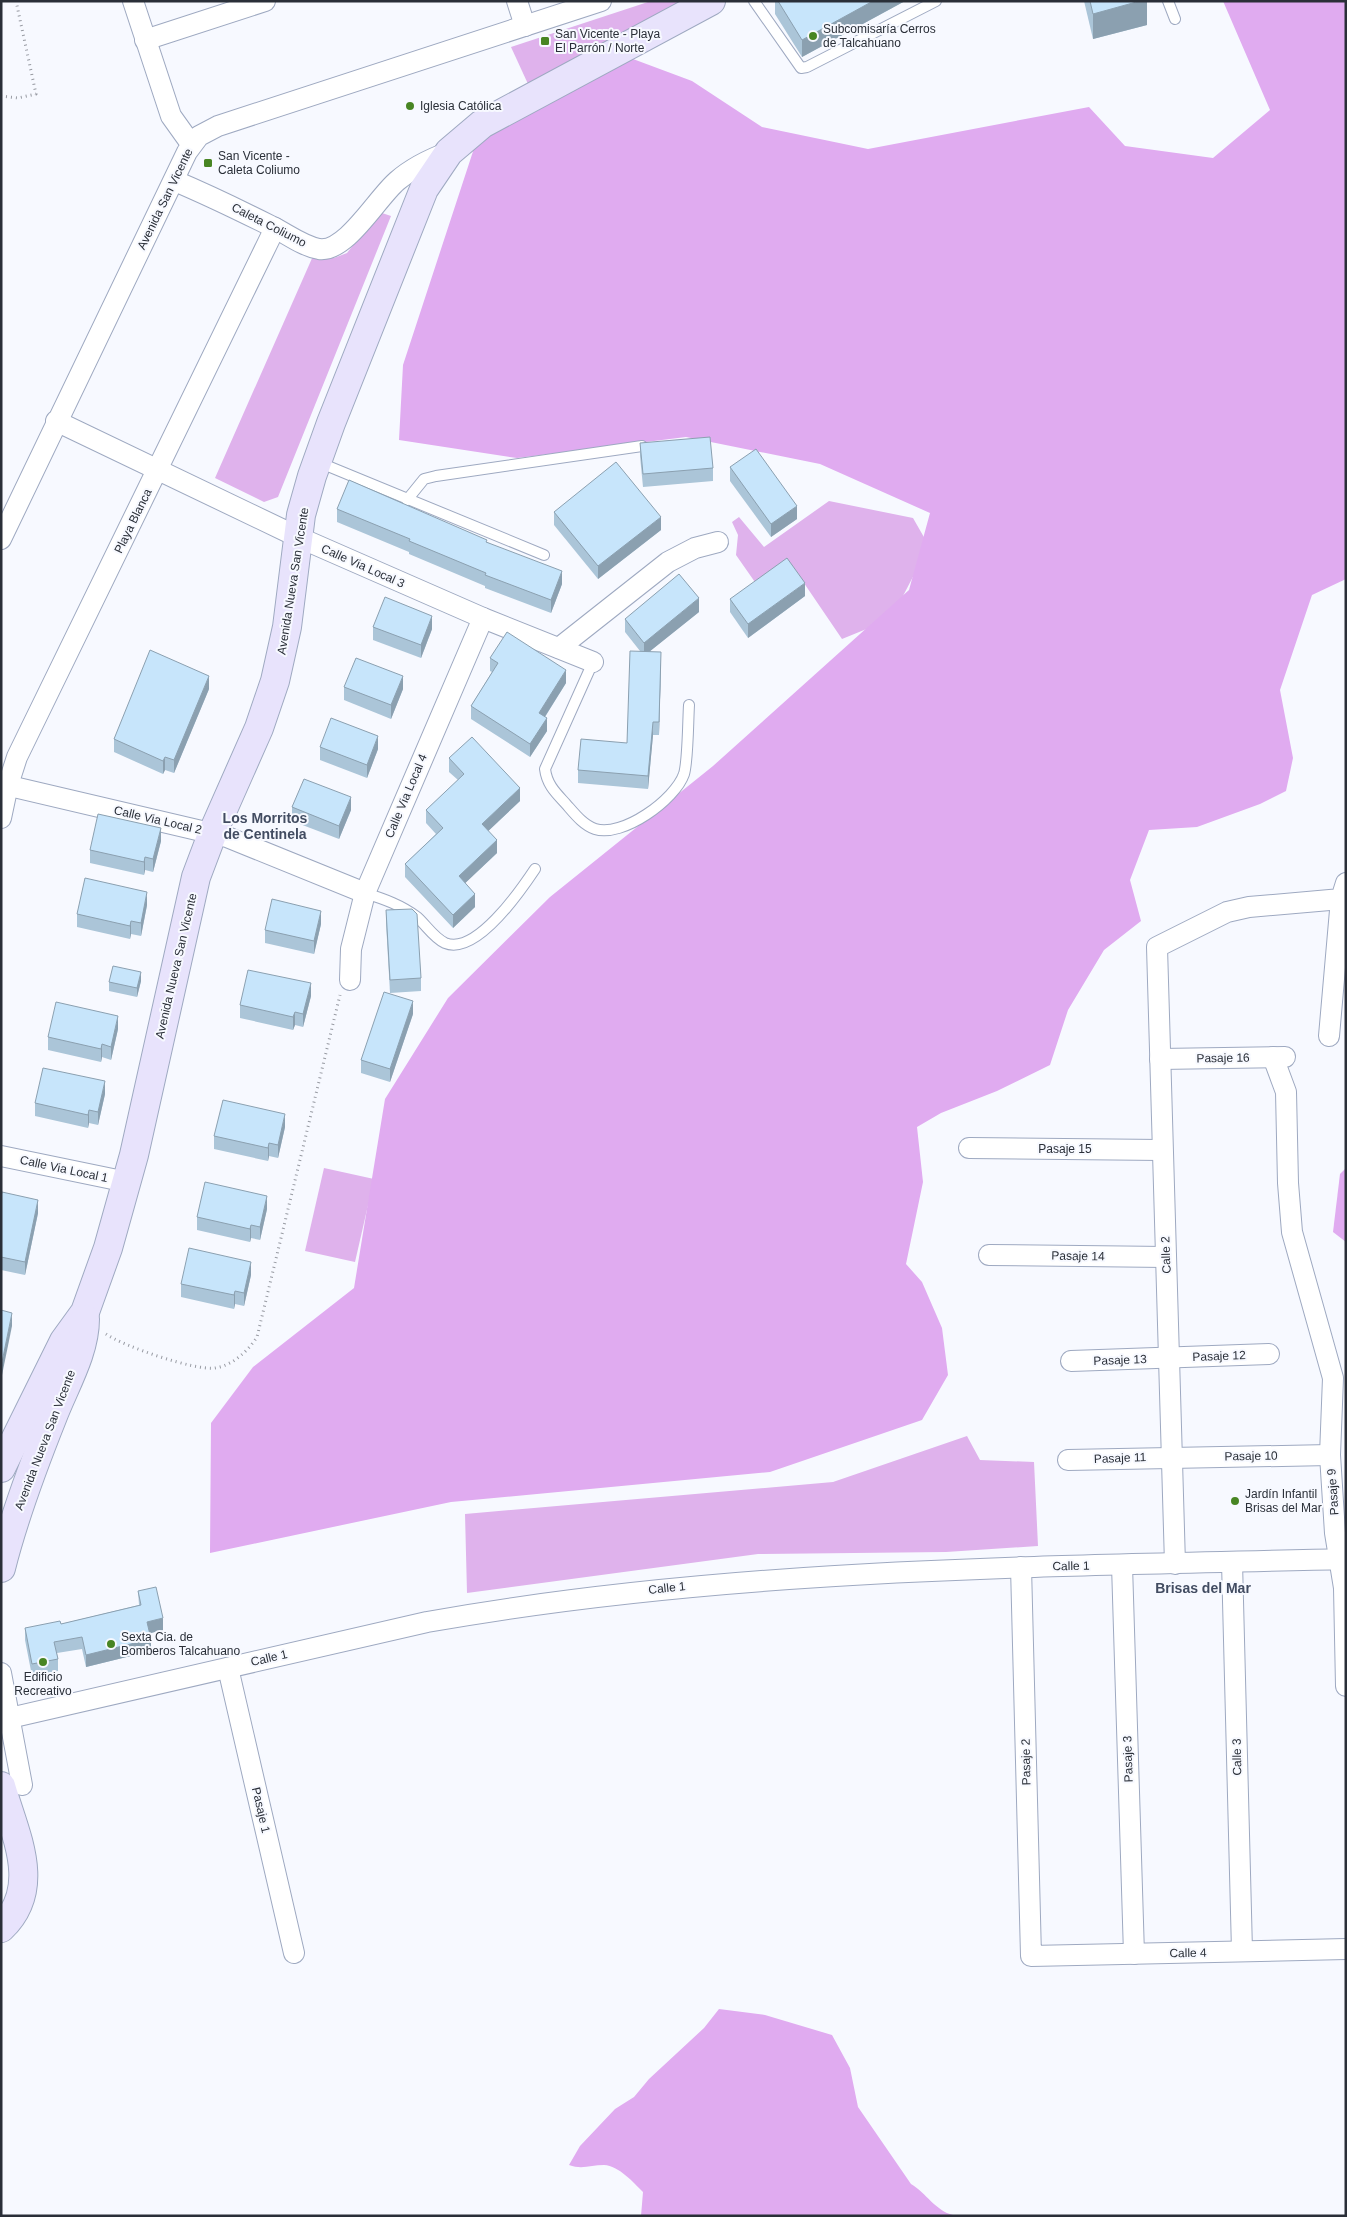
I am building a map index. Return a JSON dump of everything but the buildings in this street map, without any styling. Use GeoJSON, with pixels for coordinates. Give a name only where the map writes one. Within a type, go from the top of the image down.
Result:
{"type":"FeatureCollection","features":[{"type":"Feature","properties":{"kind":"street"},"geometry":{"type":"LineString","coordinates":[[132,1],[171,116],[191,144]]}},
{"type":"Feature","properties":{"kind":"street"},"geometry":{"type":"LineString","coordinates":[[145,40],[265,1]]}},
{"type":"Feature","properties":{"kind":"street"},"geometry":{"type":"LineString","coordinates":[[517,1],[525,26]]}},
{"type":"Feature","properties":{"kind":"street","name":"Avenida San Vicente"},"geometry":{"type":"LineString","coordinates":[[1,539],[56,421],[175,181],[191,144],[199,136],[218,126],[601,1]]}},
{"type":"Feature","properties":{"kind":"street","name":"Avenida Nueva San Vicente"},"geometry":{"type":"LineString","coordinates":[[1,1568],[30,1474],[79,1352],[84,1331],[85,1312],[108,1248],[127,1182],[196,877],[213,832],[259,728],[275,681],[287,627],[298,537],[305,499],[317,461],[414,210],[424,189],[450,152],[471,132],[490,119],[712,1]]}},
{"type":"Feature","properties":{"kind":"street","name":"Caleta Coliumo"},"geometry":{"type":"LineString","coordinates":[[175,181],[314,248],[328,249],[346,238],[400,178],[417,166],[450,152]]}},
{"type":"Feature","properties":{"kind":"street","name":"Playa Blanca"},"geometry":{"type":"LineString","coordinates":[[1,818],[5,784],[275,228]]}},
{"type":"Feature","properties":{"kind":"street","name":"Calle Via Local 3"},"geometry":{"type":"LineString","coordinates":[[56,421],[298,537],[483,618],[593,662]]}},
{"type":"Feature","properties":{"kind":"street"},"geometry":{"type":"LineString","coordinates":[[559,648],[668,562],[695,548],[718,542]]}},
{"type":"Feature","properties":{"kind":"street","name":"Calle Via Local 4"},"geometry":{"type":"LineString","coordinates":[[350,980],[351,948],[365,893],[483,618]]}},
{"type":"Feature","properties":{"kind":"street","name":"Calle Via Local 2"},"geometry":{"type":"LineString","coordinates":[[5,784],[213,832],[235,839],[365,893]]}},
{"type":"Feature","properties":{"kind":"street"},"geometry":{"type":"LineString","coordinates":[[1329,1036],[1344,891]]}},
{"type":"Feature","properties":{"kind":"street","name":"Calle 2"},"geometry":{"type":"LineString","coordinates":[[1174,1564],[1166,1257],[1161,1150],[1157,947],[1227,912],[1344,891]]}},
{"type":"Feature","properties":{"kind":"street","name":"Pasaje 16"},"geometry":{"type":"LineString","coordinates":[[1160,1059],[1279,1057]]}},
{"type":"Feature","properties":{"kind":"street","name":"Pasaje 9"},"geometry":{"type":"LineString","coordinates":[[1279,1057],[1286,1092],[1288,1184],[1292,1232],[1333,1378],[1330,1455],[1344,1588],[1346,1686]]}},
{"type":"Feature","properties":{"kind":"street","name":"Pasaje 15"},"geometry":{"type":"LineString","coordinates":[[969,1148],[1161,1150]]}},
{"type":"Feature","properties":{"kind":"street","name":"Calle Via Local 1"},"geometry":{"type":"LineString","coordinates":[[1,1156],[127,1182]]}},
{"type":"Feature","properties":{"kind":"street","name":"Pasaje 14"},"geometry":{"type":"LineString","coordinates":[[989,1255],[1166,1257]]}},
{"type":"Feature","properties":{"kind":"street","name":"Avenida Nueva San Vicente"},"geometry":{"type":"LineString","coordinates":[[1,1468],[12,1432],[64,1340],[85,1312]]}},
{"type":"Feature","properties":{"kind":"street","name":"Pasaje 12"},"geometry":{"type":"LineString","coordinates":[[1169,1358],[1269,1354]]}},
{"type":"Feature","properties":{"kind":"street","name":"Pasaje 13"},"geometry":{"type":"LineString","coordinates":[[1070,1361],[1169,1358]]}},
{"type":"Feature","properties":{"kind":"street","name":"Pasaje 10"},"geometry":{"type":"LineString","coordinates":[[1172,1456],[1330,1455]]}},
{"type":"Feature","properties":{"kind":"street","name":"Pasaje 11"},"geometry":{"type":"LineString","coordinates":[[1068,1460],[1172,1456]]}},
{"type":"Feature","properties":{"kind":"street","name":"Calle 1"},"geometry":{"type":"LineString","coordinates":[[5,1719],[427,1622],[626,1592],[722,1582],[1021,1567],[1342,1560]]}},
{"type":"Feature","properties":{"kind":"street","name":"Calle 3"},"geometry":{"type":"LineString","coordinates":[[1232,1562],[1242,1951]]}},
{"type":"Feature","properties":{"kind":"street","name":"Pasaje 3"},"geometry":{"type":"LineString","coordinates":[[1122,1565],[1134,1954]]}},
{"type":"Feature","properties":{"kind":"street","name":"Pasaje 2"},"geometry":{"type":"LineString","coordinates":[[1021,1567],[1031,1956]]}},
{"type":"Feature","properties":{"kind":"street","name":"Pasaje 1"},"geometry":{"type":"LineString","coordinates":[[228,1668],[294,1953]]}},
{"type":"Feature","properties":{"kind":"street"},"geometry":{"type":"LineString","coordinates":[[1,1673],[12,1786],[24,1877],[18,1904],[1,1928]]}},
{"type":"Feature","properties":{"kind":"street","name":"Calle 4"},"geometry":{"type":"LineString","coordinates":[[1031,1956],[1346,1949]]}},
{"type":"Feature","properties":{"kind":"lane"},"geometry":{"type":"LineString","coordinates":[[754,1],[801,68],[807,67],[936,1]]}},
{"type":"Feature","properties":{"kind":"lane"},"geometry":{"type":"LineString","coordinates":[[1168,1],[1175,19]]}},
{"type":"Feature","properties":{"kind":"lane"},"geometry":{"type":"LineString","coordinates":[[407,500],[424,479],[436,476],[642,446]]}},
{"type":"Feature","properties":{"kind":"lane"},"geometry":{"type":"LineString","coordinates":[[317,461],[407,500],[544,554]]}},
{"type":"Feature","properties":{"kind":"lane"},"geometry":{"type":"LineString","coordinates":[[593,662],[545,769],[548,783],[552,790],[580,819],[594,828],[611,830],[645,816],[668,796],[684,774],[689,705]]}},
{"type":"Feature","properties":{"kind":"lane"},"geometry":{"type":"LineString","coordinates":[[365,893],[396,904],[418,918],[444,942],[456,944],[478,934],[493,922],[522,890],[535,869]]}},
{"type":"Feature","properties":{"kind":"path"},"geometry":{"type":"LineString","coordinates":[[1,96],[18,98],[36,94],[16,1]]}},
{"type":"Feature","properties":{"kind":"path"},"geometry":{"type":"LineString","coordinates":[[85,1312],[103,1332],[124,1345],[201,1368],[216,1368],[223,1365],[242,1355],[252,1344],[257,1337],[337,1002],[341,991],[350,980]]}},
{"type":"Feature","properties":{"kind":"shaded area"},"geometry":{"type":"Polygon","coordinates":[[[651,1],[684,1],[528,84],[511,47],[651,1]]]}},
{"type":"Feature","properties":{"kind":"shaded area"},"geometry":{"type":"Polygon","coordinates":[[[1223,1],[1346,1],[1346,579],[1312,595],[1280,690],[1293,758],[1286,791],[1260,804],[1197,827],[1149,830],[1130,880],[1141,921],[1104,950],[1068,1010],[1050,1065],[997,1091],[941,1113],[917,1127],[923,1182],[906,1264],[922,1282],[942,1328],[948,1375],[922,1420],[770,1472],[451,1502],[210,1553],[211,1423],[253,1367],[354,1288],[385,1099],[448,998],[550,897],[713,766],[909,590],[930,513],[820,464],[686,437],[517,458],[399,440],[403,365],[482,124],[633,59],[692,81],[762,127],[868,149],[1089,107],[1125,146],[1213,158],[1270,110],[1223,1]]]}},
{"type":"Feature","properties":{"kind":"shaded area"},"geometry":{"type":"Polygon","coordinates":[[[379,212],[391,216],[278,497],[264,502],[215,478],[313,256],[334,258],[347,253],[379,212]]]}},
{"type":"Feature","properties":{"kind":"shaded area"},"geometry":{"type":"Polygon","coordinates":[[[829,501],[913,518],[929,546],[891,619],[842,639],[791,564],[757,585],[736,555],[738,535],[732,522],[739,517],[764,547],[829,501]]]}},
{"type":"Feature","properties":{"kind":"shaded area"},"geometry":{"type":"Polygon","coordinates":[[[324,1168],[374,1179],[355,1262],[305,1251],[324,1168]]]}},
{"type":"Feature","properties":{"kind":"shaded area"},"geometry":{"type":"Polygon","coordinates":[[[1346,1168],[1346,1242],[1333,1232],[1340,1174],[1346,1168]]]}},
{"type":"Feature","properties":{"kind":"shaded area"},"geometry":{"type":"Polygon","coordinates":[[[967,1436],[980,1460],[1034,1462],[1038,1546],[946,1552],[758,1554],[467,1593],[465,1514],[833,1482],[967,1436]]]}},
{"type":"Feature","properties":{"kind":"shaded area"},"geometry":{"type":"Polygon","coordinates":[[[719,2009],[765,2015],[832,2035],[850,2068],[858,2107],[911,2184],[941,2210],[959,2216],[641,2216],[643,2192],[620,2171],[604,2165],[582,2167],[569,2165],[580,2146],[615,2109],[634,2097],[649,2079],[704,2028],[719,2009]]]}},
{"type":"Feature","properties":{"kind":"place","name":"Subcomisaría Cerros de Talcahuano"},"geometry":{"type":"Point","coordinates":[813,36]}},
{"type":"Feature","properties":{"kind":"place","name":"San Vicente - Playa El Parrón / Norte"},"geometry":{"type":"Point","coordinates":[545,41]}},
{"type":"Feature","properties":{"kind":"place","name":"Iglesia Católica"},"geometry":{"type":"Point","coordinates":[410,106]}},
{"type":"Feature","properties":{"kind":"place","name":"San Vicente - Caleta Coliumo"},"geometry":{"type":"Point","coordinates":[208,163]}},
{"type":"Feature","properties":{"kind":"place","name":"Jardín Infantil Brisas del Mar"},"geometry":{"type":"Point","coordinates":[1235,1501]}},
{"type":"Feature","properties":{"kind":"place","name":"Sexta Cia. de Bomberos Talcahuano"},"geometry":{"type":"Point","coordinates":[111,1644]}},
{"type":"Feature","properties":{"kind":"place","name":"Edificio Recreativo"},"geometry":{"type":"Point","coordinates":[43,1662]}},
{"type":"Feature","properties":{"kind":"district","name":"Los Morritos de Centinela"},"geometry":{"type":"Point","coordinates":[265,826]}},
{"type":"Feature","properties":{"kind":"district","name":"Brisas del Mar"},"geometry":{"type":"Point","coordinates":[1203,1588]}}]}
